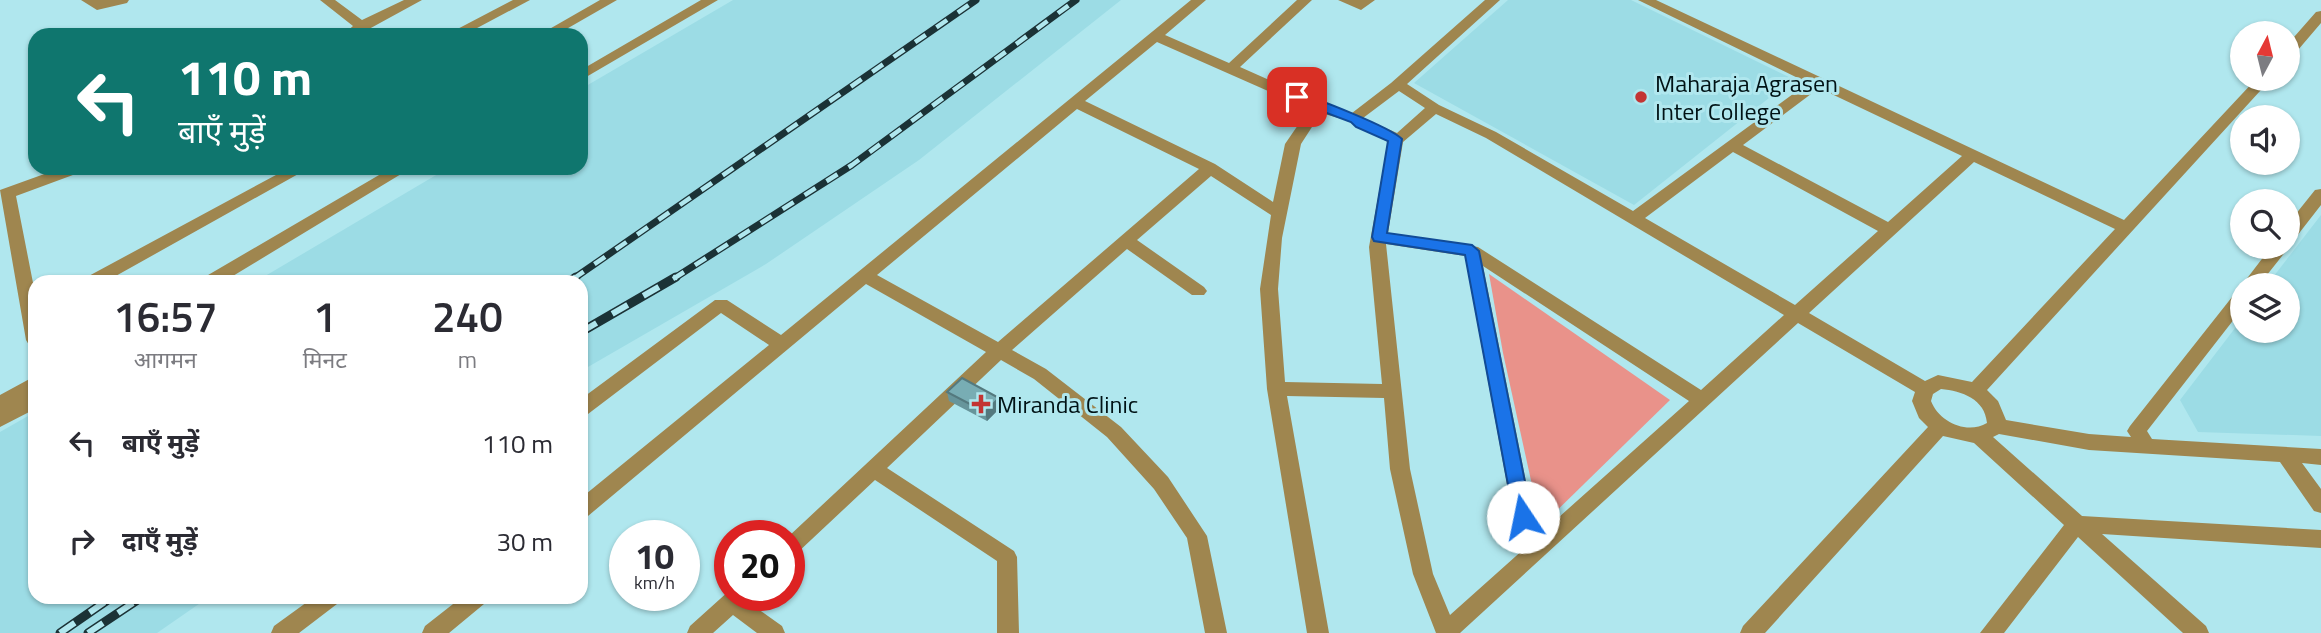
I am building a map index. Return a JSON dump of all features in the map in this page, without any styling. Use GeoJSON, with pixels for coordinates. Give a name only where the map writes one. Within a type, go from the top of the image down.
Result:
{"type":"FeatureCollection","features":[{"type":"Feature","properties":{"kind":"street"},"geometry":{"type":"LineString","coordinates":[[88,0],[97,6],[122,0]]}},
{"type":"Feature","properties":{"kind":"street"},"geometry":{"type":"LineString","coordinates":[[327,0],[352,28]]}},
{"type":"Feature","properties":{"kind":"street"},"geometry":{"type":"LineString","coordinates":[[361,28],[415,0]]}},
{"type":"Feature","properties":{"kind":"street"},"geometry":{"type":"LineString","coordinates":[[467,28],[523,0]]}},
{"type":"Feature","properties":{"kind":"street"},"geometry":{"type":"LineString","coordinates":[[559,28],[610,0]]}},
{"type":"Feature","properties":{"kind":"street"},"geometry":{"type":"LineString","coordinates":[[588,60],[688,0]]}},
{"type":"Feature","properties":{"kind":"street"},"geometry":{"type":"LineString","coordinates":[[588,72],[711,0]]}},
{"type":"Feature","properties":{"kind":"street"},"geometry":{"type":"LineString","coordinates":[[588,504],[1199,0]]}},
{"type":"Feature","properties":{"kind":"street"},"geometry":{"type":"LineString","coordinates":[[1231,68],[1306,0]]}},
{"type":"Feature","properties":{"kind":"street"},"geometry":{"type":"LineString","coordinates":[[1345,0],[1361,6],[1368,0]]}},
{"type":"Feature","properties":{"kind":"street"},"geometry":{"type":"LineString","coordinates":[[1354,118],[1396,86],[1493,0]]}},
{"type":"Feature","properties":{"kind":"street"},"geometry":{"type":"LineString","coordinates":[[1645,0],[2125,227]]}},
{"type":"Feature","properties":{"kind":"street"},"geometry":{"type":"LineString","coordinates":[[2300,39],[2321,15]]}},
{"type":"Feature","properties":{"kind":"street"},"geometry":{"type":"LineString","coordinates":[[1156,36],[1318,107],[1354,118],[1361,124],[1395,139],[1401,138],[1434,108]]}},
{"type":"Feature","properties":{"kind":"street"},"geometry":{"type":"LineString","coordinates":[[1634,218],[1818,82]]}},
{"type":"Feature","properties":{"kind":"street"},"geometry":{"type":"LineString","coordinates":[[1396,86],[1434,108],[1491,135],[1798,313],[1924,390]]}},
{"type":"Feature","properties":{"kind":"street"},"geometry":{"type":"LineString","coordinates":[[1975,391],[2253,91]]}},
{"type":"Feature","properties":{"kind":"street"},"geometry":{"type":"LineString","coordinates":[[1075,102],[1210,168],[1279,213]]}},
{"type":"Feature","properties":{"kind":"street"},"geometry":{"type":"LineString","coordinates":[[1318,107],[1293,144],[1279,213],[1269,289],[1276,389],[1318,633]]}},
{"type":"Feature","properties":{"kind":"street"},"geometry":{"type":"LineString","coordinates":[[1395,139],[1377,247],[1400,469],[1423,574],[1447,633],[1972,155]]}},
{"type":"Feature","properties":{"kind":"street"},"geometry":{"type":"LineString","coordinates":[[1732,145],[1889,230]]}},
{"type":"Feature","properties":{"kind":"street"},"geometry":{"type":"LineString","coordinates":[[805,533],[999,351],[1210,168]]}},
{"type":"Feature","properties":{"kind":"street"},"geometry":{"type":"LineString","coordinates":[[28,293],[4,195],[57,175]]}},
{"type":"Feature","properties":{"kind":"street"},"geometry":{"type":"LineString","coordinates":[[104,275],[288,175]]}},
{"type":"Feature","properties":{"kind":"street"},"geometry":{"type":"LineString","coordinates":[[220,275],[391,175]]}},
{"type":"Feature","properties":{"kind":"street"},"geometry":{"type":"LineString","coordinates":[[242,275],[409,175]]}},
{"type":"Feature","properties":{"kind":"street"},"geometry":{"type":"LineString","coordinates":[[2300,221],[2321,194]]}},
{"type":"Feature","properties":{"kind":"street"},"geometry":{"type":"LineString","coordinates":[[1379,237],[1472,251],[1702,401]]}},
{"type":"Feature","properties":{"kind":"street"},"geometry":{"type":"LineString","coordinates":[[1126,241],[1198,291]]}},
{"type":"Feature","properties":{"kind":"street"},"geometry":{"type":"LineString","coordinates":[[1472,251],[1523,517],[1536,551]]}},
{"type":"Feature","properties":{"kind":"street"},"geometry":{"type":"LineString","coordinates":[[2259,273],[2271,259]]}},
{"type":"Feature","properties":{"kind":"street"},"geometry":{"type":"LineString","coordinates":[[864,275],[1040,374],[1114,432],[1161,483],[1197,537],[1216,633]]}},
{"type":"Feature","properties":{"kind":"street"},"geometry":{"type":"LineString","coordinates":[[588,404],[721,304],[781,344]]}},
{"type":"Feature","properties":{"kind":"street"},"geometry":{"type":"LineString","coordinates":[[2147,446],[2137,431],[2230,311]]}},
{"type":"Feature","properties":{"kind":"street"},"geometry":{"type":"LineString","coordinates":[[1938,382],[1953,383],[1975,391],[1992,405],[1997,415],[1997,426],[1990,433],[1979,436],[1966,436],[1941,426],[1925,412],[1920,400],[1924,390],[1938,382]]}},
{"type":"Feature","properties":{"kind":"street"},"geometry":{"type":"LineString","coordinates":[[0,404],[28,387]]}},
{"type":"Feature","properties":{"kind":"street"},"geometry":{"type":"LineString","coordinates":[[1276,389],[1392,391]]}},
{"type":"Feature","properties":{"kind":"street"},"geometry":{"type":"LineString","coordinates":[[0,421],[28,404]]}},
{"type":"Feature","properties":{"kind":"street"},"geometry":{"type":"LineString","coordinates":[[1751,633],[1941,426]]}},
{"type":"Feature","properties":{"kind":"street"},"geometry":{"type":"LineString","coordinates":[[1997,426],[2089,442],[2321,457]]}},
{"type":"Feature","properties":{"kind":"street"},"geometry":{"type":"LineString","coordinates":[[1979,436],[2197,633]]}},
{"type":"Feature","properties":{"kind":"street"},"geometry":{"type":"LineString","coordinates":[[2286,456],[2321,505]]}},
{"type":"Feature","properties":{"kind":"street"},"geometry":{"type":"LineString","coordinates":[[874,469],[1007,557],[1007,633]]}},
{"type":"Feature","properties":{"kind":"street"},"geometry":{"type":"LineString","coordinates":[[2076,524],[2321,540]]}},
{"type":"Feature","properties":{"kind":"street"},"geometry":{"type":"LineString","coordinates":[[1991,633],[2076,524]]}},
{"type":"Feature","properties":{"kind":"street"},"geometry":{"type":"LineString","coordinates":[[282,633],[321,604]]}},
{"type":"Feature","properties":{"kind":"street"},"geometry":{"type":"LineString","coordinates":[[439,631],[469,604]]}},
{"type":"Feature","properties":{"kind":"street"},"geometry":{"type":"LineString","coordinates":[[698,633],[721,611]]}},
{"type":"Feature","properties":{"kind":"street"},"geometry":{"type":"LineString","coordinates":[[749,611],[774,633]]}},
{"type":"Feature","properties":{"kind":"shaded area"},"geometry":{"type":"Polygon","coordinates":[[[733,0],[1121,0],[919,160],[766,264],[588,367],[588,275],[267,275],[436,175],[588,175],[588,85],[733,0]]]}},
{"type":"Feature","properties":{"kind":"shaded area"},"geometry":{"type":"Polygon","coordinates":[[[1508,0],[1631,0],[1793,79],[1634,205],[1414,83],[1508,0]]]}},
{"type":"Feature","properties":{"kind":"shaded area"},"geometry":{"type":"Polygon","coordinates":[[[2321,215],[2321,436],[2198,432],[2180,400],[2230,335],[2230,343],[2300,343],[2300,273],[2276,273],[2287,259],[2300,259],[2300,242],[2321,215]]]}},
{"type":"Feature","properties":{"kind":"shaded area"},"geometry":{"type":"Polygon","coordinates":[[[1489,274],[1670,400],[1541,526],[1503,353],[1489,274]]]}},
{"type":"Feature","properties":{"kind":"shaded area"},"geometry":{"type":"Polygon","coordinates":[[[28,416],[28,604],[199,604],[157,633],[0,633],[0,432],[28,416]]]}},
{"type":"Feature","properties":{"kind":"building"},"geometry":{"type":"Polygon","coordinates":[[[962,378],[999,398],[985,412],[947,392],[962,378]]]}},
{"type":"Feature","properties":{"kind":"railway"},"geometry":{"type":"LineString","coordinates":[[579,275],[976,0]]}},
{"type":"Feature","properties":{"kind":"railway"},"geometry":{"type":"LineString","coordinates":[[673,279],[852,165],[1076,0]]}},
{"type":"Feature","properties":{"kind":"railway"},"geometry":{"type":"LineString","coordinates":[[588,328],[676,277]]}},
{"type":"Feature","properties":{"kind":"railway"},"geometry":{"type":"LineString","coordinates":[[60,633],[102,604]]}},
{"type":"Feature","properties":{"kind":"railway"},"geometry":{"type":"LineString","coordinates":[[88,633],[132,604]]}},
{"type":"Feature","properties":{"kind":"place","name":"Maharaja Agrasen Inter College"},"geometry":{"type":"Point","coordinates":[1641,97]}},
{"type":"Feature","properties":{"kind":"place","name":"Miranda Clinic"},"geometry":{"type":"Point","coordinates":[981,404]}},
{"type":"Feature","properties":{"kind":"route"},"geometry":{"type":"LineString","coordinates":[[1297,97],[1345,117],[1354,118],[1361,124],[1395,139],[1379,237],[1472,251],[1523,517]]}}]}
